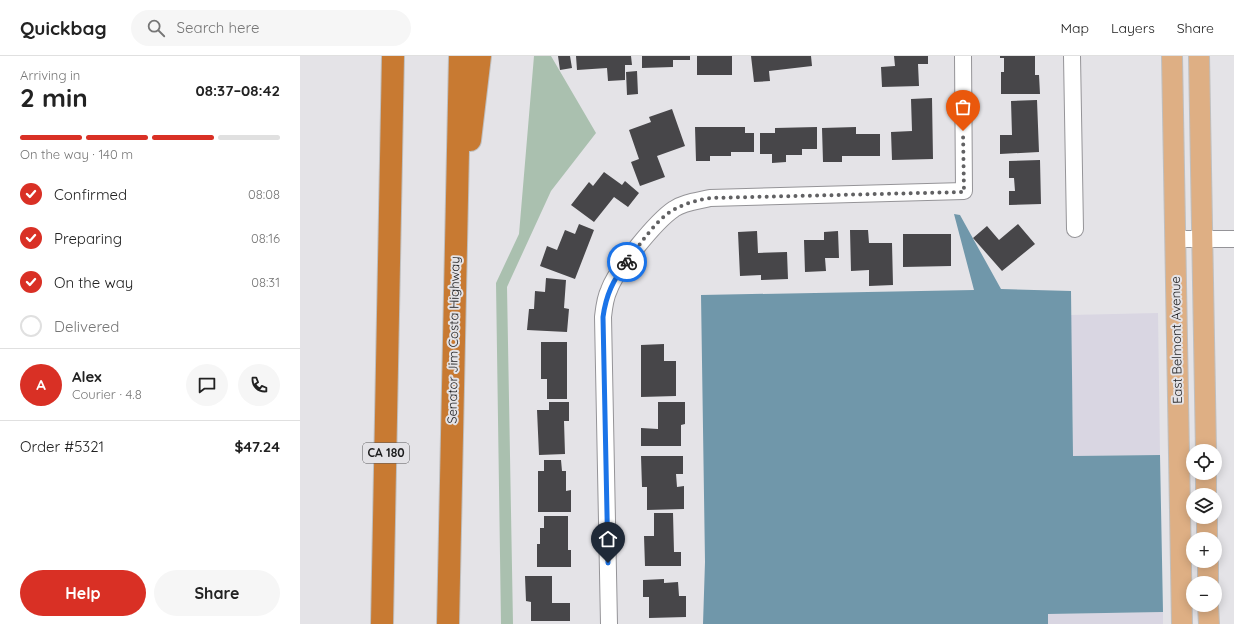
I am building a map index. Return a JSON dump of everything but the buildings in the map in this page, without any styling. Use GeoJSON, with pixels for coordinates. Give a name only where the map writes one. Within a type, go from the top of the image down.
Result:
{"type":"FeatureCollection","features":[{"type":"Feature","properties":{"kind":"highway"},"geometry":{"type":"LineString","coordinates":[[382,56],[389,281]]}},
{"type":"Feature","properties":{"kind":"highway","name":"CA 180"},"geometry":{"type":"LineString","coordinates":[[382,624],[393,56]]}},
{"type":"Feature","properties":{"kind":"highway","name":"Senator Jim Costa Highway"},"geometry":{"type":"LineString","coordinates":[[448,624],[460,56]]}},
{"type":"Feature","properties":{"kind":"highway"},"geometry":{"type":"LineString","coordinates":[[454,284],[480,56]]}},
{"type":"Feature","properties":{"kind":"main road","name":"East Belmont Avenue"},"geometry":{"type":"LineString","coordinates":[[1172,56],[1182,624]]}},
{"type":"Feature","properties":{"kind":"main road"},"geometry":{"type":"LineString","coordinates":[[1199,56],[1206,444]]}},
{"type":"Feature","properties":{"kind":"main road"},"geometry":{"type":"LineString","coordinates":[[1208,612],[1209,624]]}},
{"type":"Feature","properties":{"kind":"street"},"geometry":{"type":"LineString","coordinates":[[609,624],[603,317],[609,290],[615,277],[662,219],[675,208],[710,198],[964,192],[963,56]]}},
{"type":"Feature","properties":{"kind":"street"},"geometry":{"type":"LineString","coordinates":[[1072,56],[1075,229]]}},
{"type":"Feature","properties":{"kind":"street"},"geometry":{"type":"LineString","coordinates":[[1175,239],[1234,239]]}},
{"type":"Feature","properties":{"kind":"shaded area"},"geometry":{"type":"Polygon","coordinates":[[[1158,313],[1160,455],[1073,456],[1071,315],[1158,313]]]}},
{"type":"Feature","properties":{"kind":"shaded area"},"geometry":{"type":"Polygon","coordinates":[[[1163,612],[1163,624],[1048,624],[1048,614],[1163,612]]]}},
{"type":"Feature","properties":{"kind":"green space"},"geometry":{"type":"Polygon","coordinates":[[[534,56],[551,56],[596,133],[551,191],[507,287],[513,624],[501,624],[496,283],[519,234],[534,56]]]}},
{"type":"Feature","properties":{"kind":"water"},"geometry":{"type":"Polygon","coordinates":[[[954,214],[960,215],[1001,289],[1071,291],[1073,456],[1160,455],[1163,612],[1048,614],[1048,624],[703,624],[705,562],[701,295],[974,290],[954,214]]]}},
{"type":"Feature","properties":{"kind":"way so far"},"geometry":{"type":"LineString","coordinates":[[627,262],[662,219],[675,208],[694,201],[710,198],[964,192],[963,131]]}},
{"type":"Feature","properties":{"kind":"route"},"geometry":{"type":"LineString","coordinates":[[608,563],[603,317],[605,302],[609,290],[615,277],[627,262]]}}]}
